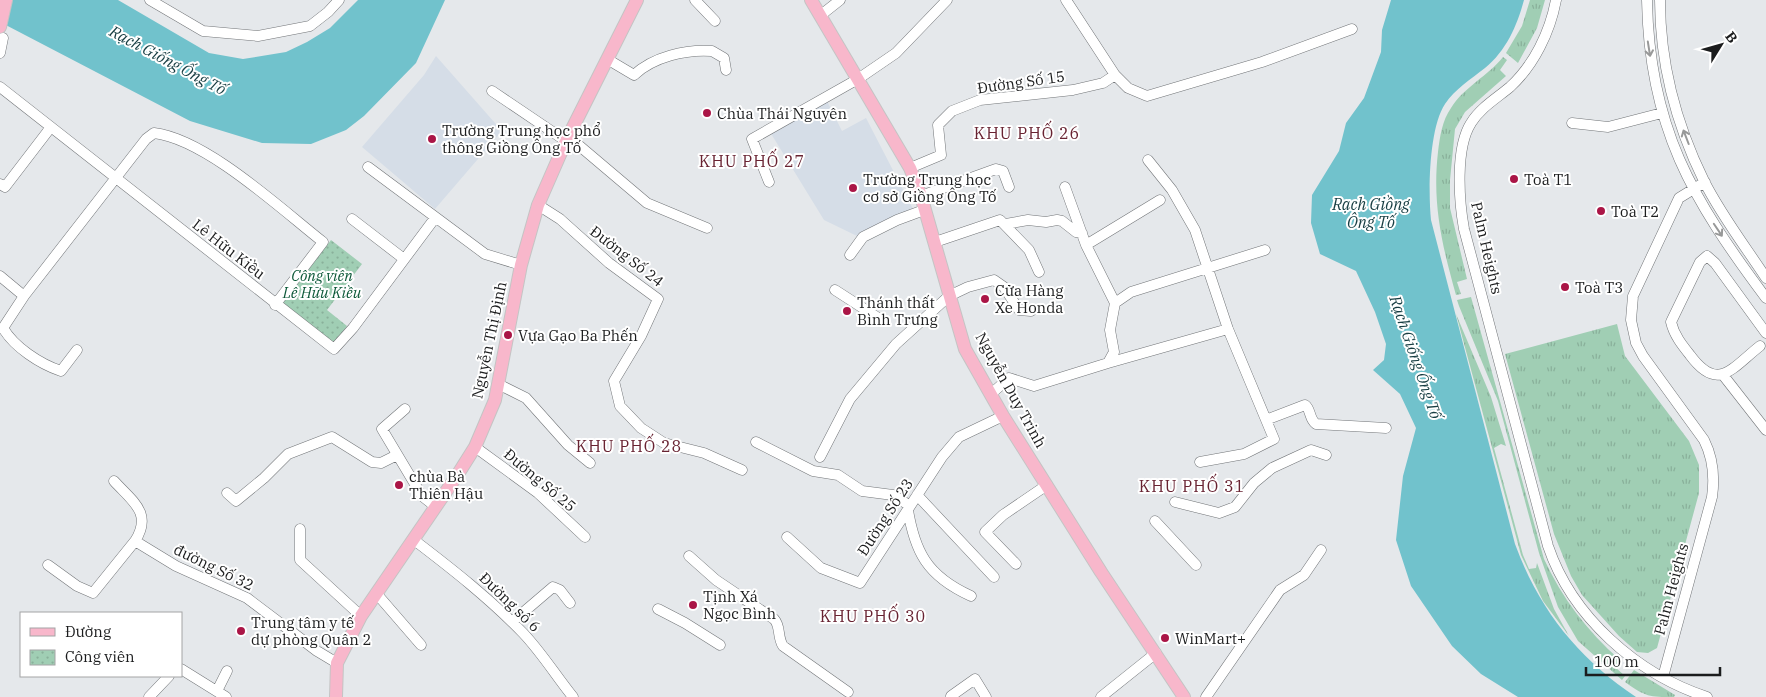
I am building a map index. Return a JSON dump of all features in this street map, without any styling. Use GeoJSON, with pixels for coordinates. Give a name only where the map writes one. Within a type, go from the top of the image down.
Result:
{"type":"FeatureCollection","features":[{"type":"Feature","properties":{"kind":"main road"},"geometry":{"type":"LineString","coordinates":[[2,32],[6,0]]}},
{"type":"Feature","properties":{"kind":"main road","name":"Nguyễn Thị Định"},"geometry":{"type":"LineString","coordinates":[[336,697],[338,663],[361,616],[475,447],[495,400],[521,265],[538,205],[567,139],[637,0]]}},
{"type":"Feature","properties":{"kind":"main road","name":"Nguyễn Duy Trinh"},"geometry":{"type":"LineString","coordinates":[[811,0],[910,168],[922,196],[924,210],[965,349],[1003,416],[1046,485],[1184,697]]}},
{"type":"Feature","properties":{"kind":"street"},"geometry":{"type":"LineString","coordinates":[[150,0],[203,31],[258,36],[310,26],[328,12],[339,0]]}},
{"type":"Feature","properties":{"kind":"street"},"geometry":{"type":"LineString","coordinates":[[695,0],[715,21]]}},
{"type":"Feature","properties":{"kind":"street"},"geometry":{"type":"LineString","coordinates":[[821,15],[840,0]]}},
{"type":"Feature","properties":{"kind":"street"},"geometry":{"type":"LineString","coordinates":[[769,182],[752,139],[858,79],[896,54],[947,0]]}},
{"type":"Feature","properties":{"kind":"street"},"geometry":{"type":"LineString","coordinates":[[1066,0],[1116,75],[1128,88],[1147,96],[1262,62],[1352,29]]}},
{"type":"Feature","properties":{"kind":"street","name":"Palm Heights"},"geometry":{"type":"LineString","coordinates":[[1556,0],[1546,34],[1528,67],[1512,86],[1475,118],[1467,130],[1460,179],[1462,218],[1551,554],[1569,589],[1594,622],[1626,653],[1663,677],[1712,497],[1714,472],[1704,440],[1643,356],[1636,343],[1631,320],[1633,296],[1679,198],[1704,182]]}},
{"type":"Feature","properties":{"kind":"street"},"geometry":{"type":"LineString","coordinates":[[1647,0],[1648,40],[1656,89],[1669,138],[1692,189],[1715,226],[1766,298]]}},
{"type":"Feature","properties":{"kind":"street"},"geometry":{"type":"LineString","coordinates":[[1660,0],[1660,28],[1665,73],[1677,116],[1704,182],[1766,278]]}},
{"type":"Feature","properties":{"kind":"street"},"geometry":{"type":"LineString","coordinates":[[0,53],[2,32]]}},
{"type":"Feature","properties":{"kind":"street"},"geometry":{"type":"LineString","coordinates":[[607,59],[634,75],[642,68],[663,58],[712,50],[724,58],[726,70]]}},
{"type":"Feature","properties":{"kind":"street","name":"Đường Số 15"},"geometry":{"type":"LineString","coordinates":[[910,168],[941,156],[938,125],[952,111],[980,100],[1073,90],[1103,83],[1116,75]]}},
{"type":"Feature","properties":{"kind":"street","name":"Lê Hữu Kiều"},"geometry":{"type":"LineString","coordinates":[[0,87],[275,305],[334,349],[353,328],[435,218]]}},
{"type":"Feature","properties":{"kind":"street"},"geometry":{"type":"LineString","coordinates":[[492,91],[567,139],[647,203],[707,228]]}},
{"type":"Feature","properties":{"kind":"street"},"geometry":{"type":"LineString","coordinates":[[1572,123],[1608,126],[1662,113]]}},
{"type":"Feature","properties":{"kind":"street"},"geometry":{"type":"LineString","coordinates":[[2,189],[51,127]]}},
{"type":"Feature","properties":{"kind":"street"},"geometry":{"type":"LineString","coordinates":[[77,350],[61,371],[46,366],[9,338],[3,328],[24,296],[146,139],[154,133],[165,134],[188,143],[216,159],[323,242],[275,305]]}},
{"type":"Feature","properties":{"kind":"street"},"geometry":{"type":"LineString","coordinates":[[1148,160],[1172,190],[1195,230],[1228,329],[1274,439],[1244,454],[1200,462]]}},
{"type":"Feature","properties":{"kind":"street"},"geometry":{"type":"LineString","coordinates":[[368,167],[485,254],[521,265]]}},
{"type":"Feature","properties":{"kind":"street"},"geometry":{"type":"LineString","coordinates":[[922,196],[996,169],[1003,171],[1009,187]]}},
{"type":"Feature","properties":{"kind":"street"},"geometry":{"type":"LineString","coordinates":[[1065,187],[1086,245],[1115,303],[1110,330],[1114,352],[1108,363]]}},
{"type":"Feature","properties":{"kind":"street"},"geometry":{"type":"LineString","coordinates":[[1086,245],[1160,200]]}},
{"type":"Feature","properties":{"kind":"street","name":"Đường Số 24"},"geometry":{"type":"LineString","coordinates":[[538,205],[560,219],[609,263],[658,299],[641,336],[614,381],[620,406],[640,428],[664,443],[704,453],[742,470]]}},
{"type":"Feature","properties":{"kind":"street"},"geometry":{"type":"LineString","coordinates":[[850,255],[862,237],[897,220],[924,210]]}},
{"type":"Feature","properties":{"kind":"street"},"geometry":{"type":"LineString","coordinates":[[352,219],[404,259]]}},
{"type":"Feature","properties":{"kind":"street"},"geometry":{"type":"LineString","coordinates":[[934,242],[1000,220],[1006,224],[1029,250],[1039,272]]}},
{"type":"Feature","properties":{"kind":"street"},"geometry":{"type":"LineString","coordinates":[[1006,224],[1028,220],[1046,222],[1057,220],[1062,221],[1076,232],[1082,233]]}},
{"type":"Feature","properties":{"kind":"street"},"geometry":{"type":"LineString","coordinates":[[1115,303],[1131,292],[1265,250]]}},
{"type":"Feature","properties":{"kind":"street"},"geometry":{"type":"LineString","coordinates":[[1707,256],[1716,263],[1766,333],[1763,345],[1723,375],[1709,375],[1701,370],[1674,332],[1671,322],[1700,262],[1707,256]]}},
{"type":"Feature","properties":{"kind":"street"},"geometry":{"type":"LineString","coordinates":[[0,276],[24,296]]}},
{"type":"Feature","properties":{"kind":"street"},"geometry":{"type":"LineString","coordinates":[[820,457],[850,399],[896,344],[949,296],[968,287],[994,280],[1004,287],[1019,310],[1031,311]]}},
{"type":"Feature","properties":{"kind":"street"},"geometry":{"type":"LineString","coordinates":[[835,290],[883,321]]}},
{"type":"Feature","properties":{"kind":"street"},"geometry":{"type":"LineString","coordinates":[[991,394],[1009,378],[1034,386],[1228,329]]}},
{"type":"Feature","properties":{"kind":"street"},"geometry":{"type":"LineString","coordinates":[[1723,375],[1766,430]]}},
{"type":"Feature","properties":{"kind":"street"},"geometry":{"type":"LineString","coordinates":[[498,384],[526,398],[568,445],[590,462]]}},
{"type":"Feature","properties":{"kind":"street"},"geometry":{"type":"LineString","coordinates":[[1266,420],[1304,405],[1308,408],[1316,424],[1386,428]]}},
{"type":"Feature","properties":{"kind":"street"},"geometry":{"type":"LineString","coordinates":[[405,409],[382,429],[422,496],[436,507]]}},
{"type":"Feature","properties":{"kind":"street","name":"Đường Số 23"},"geometry":{"type":"LineString","coordinates":[[787,537],[821,568],[860,583],[908,512],[917,494],[942,457],[959,437],[1003,416]]}},
{"type":"Feature","properties":{"kind":"street"},"geometry":{"type":"LineString","coordinates":[[227,493],[236,501],[264,478],[288,454],[332,437],[372,462],[380,463],[397,455]]}},
{"type":"Feature","properties":{"kind":"street"},"geometry":{"type":"LineString","coordinates":[[756,442],[813,471],[838,475],[862,491],[893,495],[907,504],[923,558],[936,575],[952,587],[971,596]]}},
{"type":"Feature","properties":{"kind":"street","name":"Đường Số 25"},"geometry":{"type":"LineString","coordinates":[[475,447],[538,494],[585,537]]}},
{"type":"Feature","properties":{"kind":"street"},"geometry":{"type":"LineString","coordinates":[[1175,502],[1219,513],[1235,507],[1254,483],[1272,468],[1311,450],[1326,455]]}},
{"type":"Feature","properties":{"kind":"street"},"geometry":{"type":"LineString","coordinates":[[48,565],[77,586],[93,593],[135,541],[142,527],[141,512],[114,481]]}},
{"type":"Feature","properties":{"kind":"street"},"geometry":{"type":"LineString","coordinates":[[1016,564],[985,532],[1003,515],[1046,485]]}},
{"type":"Feature","properties":{"kind":"street"},"geometry":{"type":"LineString","coordinates":[[917,494],[994,577]]}},
{"type":"Feature","properties":{"kind":"street"},"geometry":{"type":"LineString","coordinates":[[1155,521],[1196,565]]}},
{"type":"Feature","properties":{"kind":"street"},"geometry":{"type":"LineString","coordinates":[[300,529],[300,560],[361,616]]}},
{"type":"Feature","properties":{"kind":"street","name":"Đường số 6"},"geometry":{"type":"LineString","coordinates":[[414,540],[477,588],[512,622],[549,663],[568,695]]}},
{"type":"Feature","properties":{"kind":"street","name":"đường Số 32"},"geometry":{"type":"LineString","coordinates":[[135,541],[176,566],[247,598],[317,651],[338,663]]}},
{"type":"Feature","properties":{"kind":"street"},"geometry":{"type":"LineString","coordinates":[[1206,697],[1280,590],[1304,575],[1321,550]]}},
{"type":"Feature","properties":{"kind":"street"},"geometry":{"type":"LineString","coordinates":[[689,556],[716,580],[774,619],[778,624],[779,639],[783,646],[848,692]]}},
{"type":"Feature","properties":{"kind":"street"},"geometry":{"type":"LineString","coordinates":[[512,622],[553,587],[560,590],[570,603]]}},
{"type":"Feature","properties":{"kind":"street"},"geometry":{"type":"LineString","coordinates":[[376,593],[422,645]]}},
{"type":"Feature","properties":{"kind":"street"},"geometry":{"type":"LineString","coordinates":[[658,610],[685,623],[720,645]]}},
{"type":"Feature","properties":{"kind":"street"},"geometry":{"type":"LineString","coordinates":[[1100,697],[1156,653]]}},
{"type":"Feature","properties":{"kind":"street"},"geometry":{"type":"LineString","coordinates":[[182,670],[222,694],[227,671]]}},
{"type":"Feature","properties":{"kind":"street"},"geometry":{"type":"LineString","coordinates":[[149,697],[166,677]]}},
{"type":"Feature","properties":{"kind":"street"},"geometry":{"type":"LineString","coordinates":[[1663,677],[1707,697]]}},
{"type":"Feature","properties":{"kind":"street"},"geometry":{"type":"LineString","coordinates":[[952,697],[975,679],[986,697]]}},
{"type":"Feature","properties":{"kind":"shaded area","name":"Trường Trung học phổ thông Giồng Ông Tố"},"geometry":{"type":"Polygon","coordinates":[[[436,56],[502,131],[435,209],[362,147],[424,75],[436,56]]]}},
{"type":"Feature","properties":{"kind":"shaded area","name":"Trường Trung học cơ sở Giồng Ông Tố"},"geometry":{"type":"Polygon","coordinates":[[[827,101],[842,131],[866,118],[913,209],[857,236],[824,220],[770,132],[827,101]]]}},
{"type":"Feature","properties":{"kind":"green space"},"geometry":{"type":"Polygon","coordinates":[[[1530,0],[1545,0],[1537,28],[1518,63],[1506,53],[1522,26],[1530,0]]]}},
{"type":"Feature","properties":{"kind":"green space"},"geometry":{"type":"Polygon","coordinates":[[[1503,57],[1507,60],[1500,70],[1506,76],[1465,112],[1455,129],[1450,180],[1450,208],[1467,279],[1457,282],[1461,294],[1456,295],[1446,259],[1437,207],[1436,171],[1443,123],[1451,108],[1462,94],[1503,57]]]}},
{"type":"Feature","properties":{"kind":"green space","name":"Công viên Lê Hữu Kiều"},"geometry":{"type":"Polygon","coordinates":[[[331,240],[362,264],[327,310],[347,326],[334,343],[283,303],[331,240]]]}},
{"type":"Feature","properties":{"kind":"green space"},"geometry":{"type":"Polygon","coordinates":[[[1471,297],[1544,559],[1576,613],[1586,626],[1620,660],[1615,667],[1625,676],[1622,680],[1578,641],[1558,607],[1539,553],[1498,401],[1457,300],[1471,297]]]}},
{"type":"Feature","properties":{"kind":"green space"},"geometry":{"type":"Polygon","coordinates":[[[1456,314],[1491,397],[1506,446],[1501,444],[1494,448],[1523,555],[1529,569],[1536,568],[1537,563],[1554,609],[1569,636],[1543,601],[1521,555],[1456,314]]]}},
{"type":"Feature","properties":{"kind":"green space"},"geometry":{"type":"Polygon","coordinates":[[[1617,324],[1625,356],[1689,441],[1699,465],[1699,493],[1657,648],[1648,653],[1637,652],[1619,636],[1582,595],[1571,576],[1554,534],[1505,354],[1617,324]]]}},
{"type":"Feature","properties":{"kind":"green space"},"geometry":{"type":"Polygon","coordinates":[[[1634,670],[1675,695],[1674,697],[1648,695],[1632,687],[1625,682],[1634,670]]]}},
{"type":"Feature","properties":{"kind":"water","name":"Rạch Giống Ống Tố"},"geometry":{"type":"Polygon","coordinates":[[[0,0],[118,0],[209,53],[243,59],[286,52],[307,42],[330,28],[358,0],[445,0],[416,63],[364,116],[346,130],[311,144],[262,143],[190,121],[0,22],[0,0]]]}},
{"type":"Feature","properties":{"kind":"water","name":"Rạch Giồng Ông Tố"},"geometry":{"type":"Polygon","coordinates":[[[1391,0],[1524,0],[1518,19],[1505,46],[1485,68],[1454,94],[1445,104],[1440,115],[1431,160],[1431,220],[1515,544],[1525,568],[1536,590],[1563,631],[1596,666],[1636,697],[1518,697],[1481,674],[1452,646],[1411,586],[1396,540],[1403,476],[1416,428],[1400,394],[1373,370],[1384,360],[1386,344],[1375,312],[1356,271],[1320,254],[1311,223],[1312,195],[1339,151],[1346,123],[1364,98],[1381,52],[1382,30],[1391,0]]]}},
{"type":"Feature","properties":{"kind":"place","name":"Chùa Thái Nguyên"},"geometry":{"type":"Point","coordinates":[707,113]}},
{"type":"Feature","properties":{"kind":"place","name":"Trường Trung học phổ thông Giồng Ông Tố"},"geometry":{"type":"Point","coordinates":[432,139]}},
{"type":"Feature","properties":{"kind":"place","name":"Toà T1"},"geometry":{"type":"Point","coordinates":[1514,179]}},
{"type":"Feature","properties":{"kind":"place","name":"Trường Trung học cơ sở Giồng Ông Tố"},"geometry":{"type":"Point","coordinates":[853,188]}},
{"type":"Feature","properties":{"kind":"place","name":"Toà T2"},"geometry":{"type":"Point","coordinates":[1601,211]}},
{"type":"Feature","properties":{"kind":"place","name":"Toà T3"},"geometry":{"type":"Point","coordinates":[1565,287]}},
{"type":"Feature","properties":{"kind":"place","name":"Cửa Hàng Xe Honda"},"geometry":{"type":"Point","coordinates":[985,299]}},
{"type":"Feature","properties":{"kind":"place","name":"Thánh thất Bình Trưng"},"geometry":{"type":"Point","coordinates":[847,311]}},
{"type":"Feature","properties":{"kind":"place","name":"Vựa Gạo Ba Phến"},"geometry":{"type":"Point","coordinates":[508,335]}},
{"type":"Feature","properties":{"kind":"place","name":"chùa Bà Thiên Hậu"},"geometry":{"type":"Point","coordinates":[399,485]}},
{"type":"Feature","properties":{"kind":"place","name":"Tịnh Xá Ngọc Bình"},"geometry":{"type":"Point","coordinates":[693,605]}},
{"type":"Feature","properties":{"kind":"place","name":"Trung tâm y tế dự phòng Quân 2"},"geometry":{"type":"Point","coordinates":[241,631]}},
{"type":"Feature","properties":{"kind":"place","name":"WinMart+"},"geometry":{"type":"Point","coordinates":[1165,638]}},
{"type":"Feature","properties":{"kind":"district","name":"KHU PHỐ 26"},"geometry":{"type":"Point","coordinates":[1027,133]}},
{"type":"Feature","properties":{"kind":"district","name":"KHU PHỐ 27"},"geometry":{"type":"Point","coordinates":[752,161]}},
{"type":"Feature","properties":{"kind":"district","name":"KHU PHỐ 28"},"geometry":{"type":"Point","coordinates":[629,446]}},
{"type":"Feature","properties":{"kind":"district","name":"KHU PHỐ 31"},"geometry":{"type":"Point","coordinates":[1192,486]}},
{"type":"Feature","properties":{"kind":"district","name":"KHU PHỐ 30"},"geometry":{"type":"Point","coordinates":[873,616]}}]}
